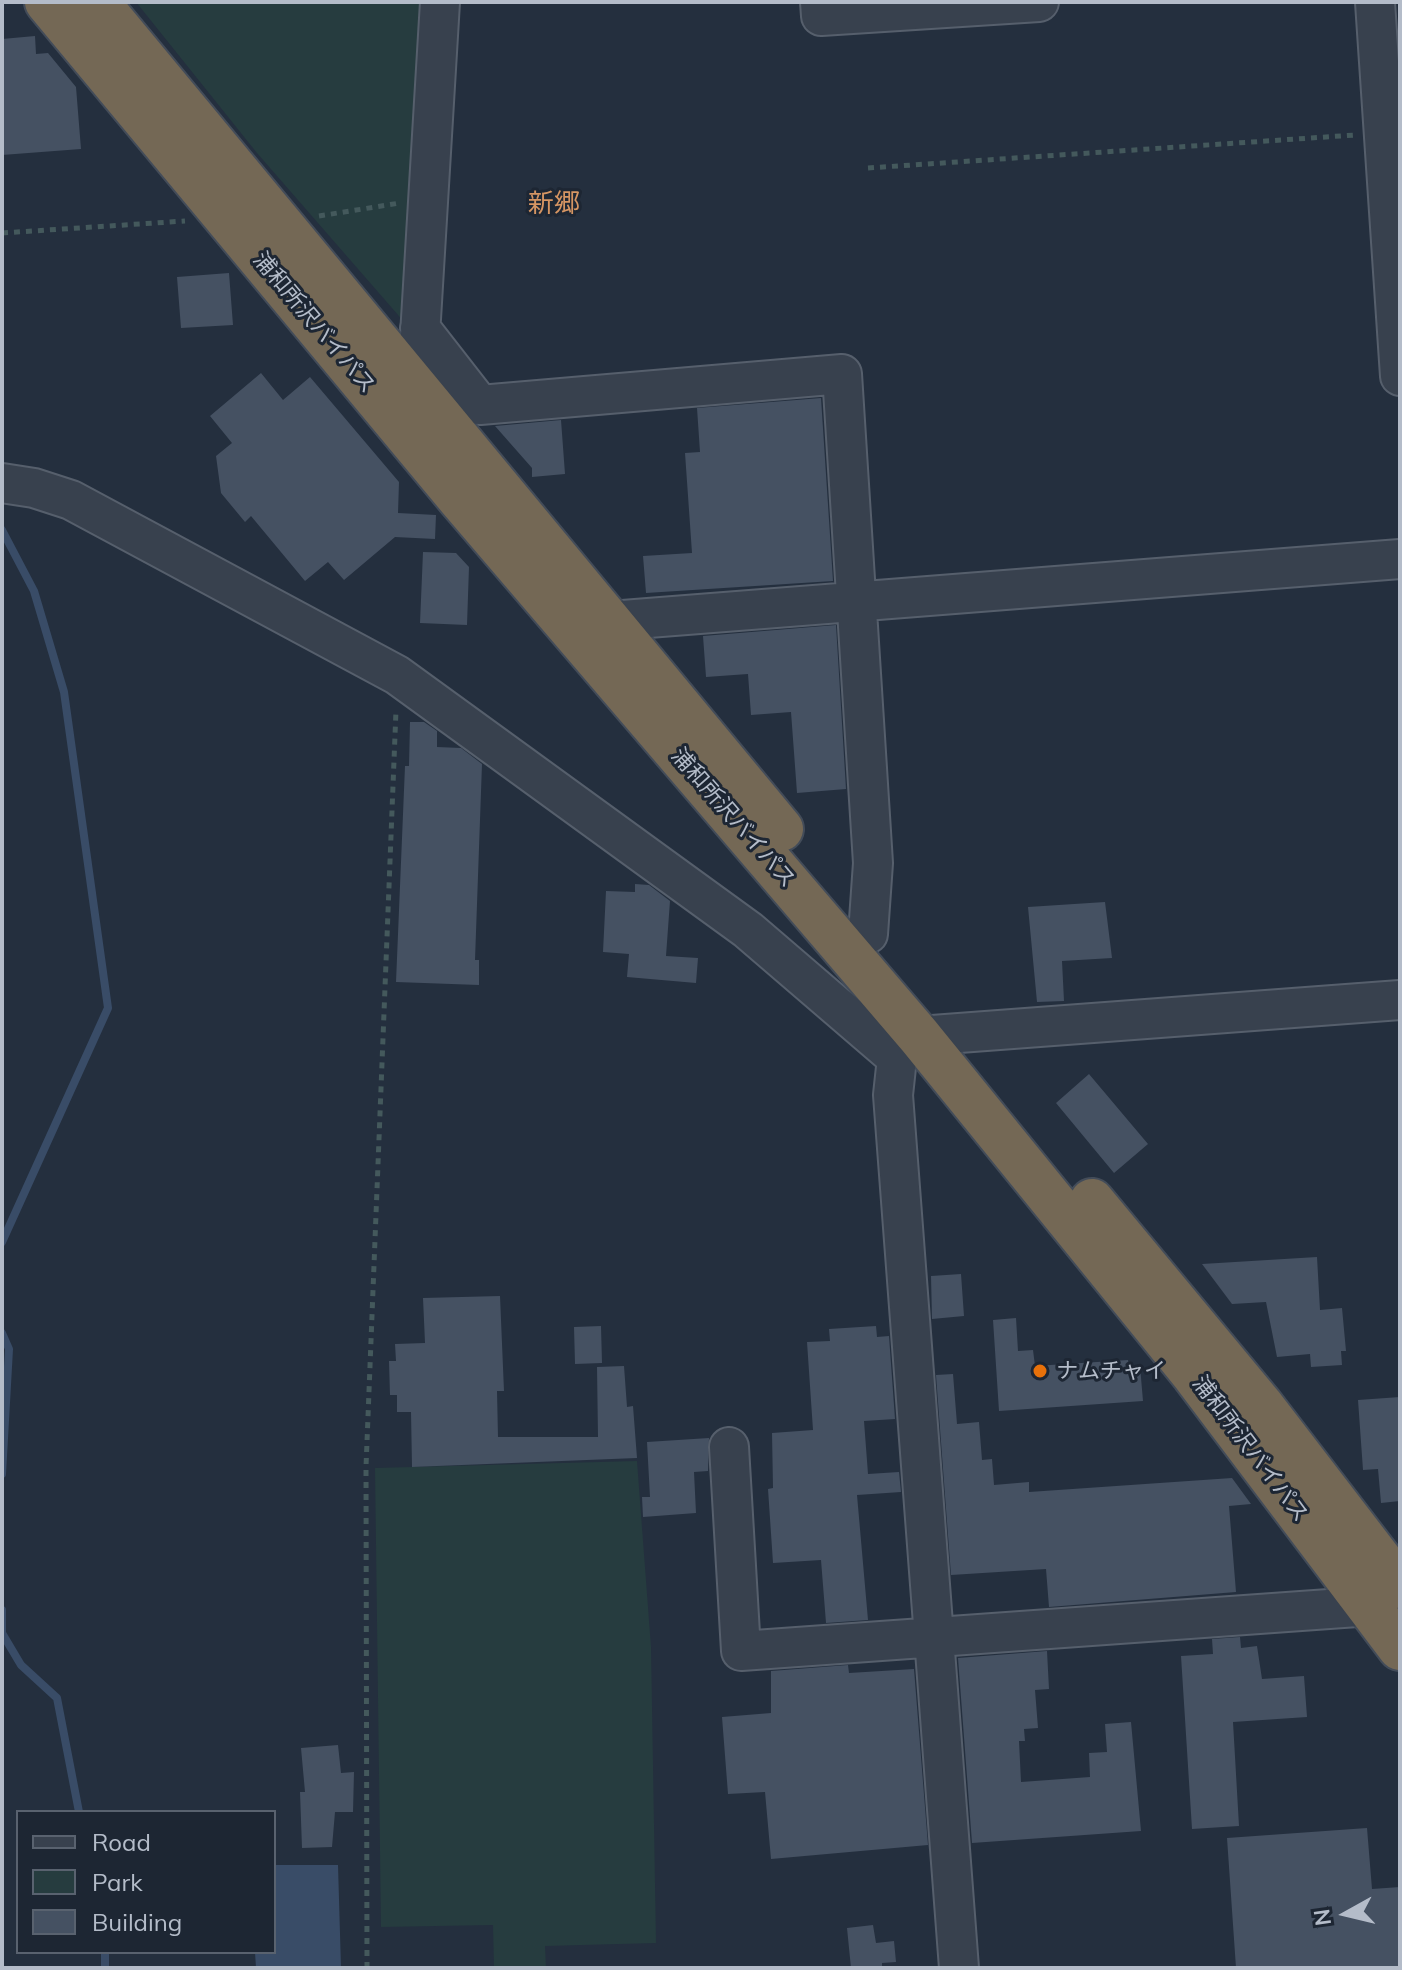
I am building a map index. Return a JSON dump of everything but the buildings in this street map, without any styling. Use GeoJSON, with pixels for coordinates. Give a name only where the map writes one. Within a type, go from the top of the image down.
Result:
{"type":"FeatureCollection","features":[{"type":"Feature","properties":{"kind":"highway","name":"浦和所沢バイパス"},"geometry":{"type":"LineString","coordinates":[[47,2],[459,498],[922,1042],[1194,1375],[1385,1596],[1400,1648]]}},
{"type":"Feature","properties":{"kind":"highway","name":"浦和所沢バイパス"},"geometry":{"type":"LineString","coordinates":[[97,2],[868,934],[922,1042]]}},
{"type":"Feature","properties":{"kind":"street"},"geometry":{"type":"LineString","coordinates":[[417,386],[440,2]]}},
{"type":"Feature","properties":{"kind":"street"},"geometry":{"type":"LineString","coordinates":[[820,2],[821,16],[1039,2]]}},
{"type":"Feature","properties":{"kind":"street"},"geometry":{"type":"LineString","coordinates":[[1375,2],[1400,376]]}},
{"type":"Feature","properties":{"kind":"street"},"geometry":{"type":"LineString","coordinates":[[420,328],[480,405],[842,374],[873,863],[868,934]]}},
{"type":"Feature","properties":{"kind":"street"},"geometry":{"type":"LineString","coordinates":[[2,483],[34,488],[71,500],[397,675],[748,930],[922,1042],[1400,1000]]}},
{"type":"Feature","properties":{"kind":"street"},"geometry":{"type":"LineString","coordinates":[[610,621],[857,599],[1400,559]]}},
{"type":"Feature","properties":{"kind":"street"},"geometry":{"type":"LineString","coordinates":[[922,1042],[893,1095],[959,1968]]}},
{"type":"Feature","properties":{"kind":"street"},"geometry":{"type":"LineString","coordinates":[[729,1447],[741,1651],[935,1638],[1385,1596]]}},
{"type":"Feature","properties":{"kind":"path"},"geometry":{"type":"LineString","coordinates":[[868,168],[1385,133]]}},
{"type":"Feature","properties":{"kind":"path"},"geometry":{"type":"LineString","coordinates":[[278,222],[426,199]]}},
{"type":"Feature","properties":{"kind":"path"},"geometry":{"type":"LineString","coordinates":[[2,233],[227,218]]}},
{"type":"Feature","properties":{"kind":"path"},"geometry":{"type":"LineString","coordinates":[[367,1968],[366,1467],[397,675]]}},
{"type":"Feature","properties":{"kind":"green space"},"geometry":{"type":"Polygon","coordinates":[[[136,2],[432,2],[412,331],[257,153],[136,2]]]}},
{"type":"Feature","properties":{"kind":"green space"},"geometry":{"type":"Polygon","coordinates":[[[637,1461],[651,1647],[656,1943],[545,1946],[546,1968],[494,1968],[493,1925],[381,1927],[375,1468],[637,1461]]]}},
{"type":"Feature","properties":{"kind":"water"},"geometry":{"type":"Polygon","coordinates":[[[276,1865],[338,1865],[341,1968],[256,1968],[255,1954],[276,1954],[276,1865]]]}},
{"type":"Feature","properties":{"kind":"waterway"},"geometry":{"type":"LineString","coordinates":[[2,530],[34,591],[64,692],[108,1008],[2,1242]]}},
{"type":"Feature","properties":{"kind":"waterway"},"geometry":{"type":"LineString","coordinates":[[2,1333],[9,1349],[2,1474]]}},
{"type":"Feature","properties":{"kind":"waterway"},"geometry":{"type":"LineString","coordinates":[[2,1610],[2,1633],[21,1665],[57,1698],[79,1810]]}},
{"type":"Feature","properties":{"kind":"waterway"},"geometry":{"type":"LineString","coordinates":[[105,1954],[105,1968]]}},
{"type":"Feature","properties":{"kind":"place","name":"ナムチャイ"},"geometry":{"type":"Point","coordinates":[1040,1371]}},
{"type":"Feature","properties":{"kind":"district","name":"新郷"},"geometry":{"type":"Point","coordinates":[554,204]}}]}
